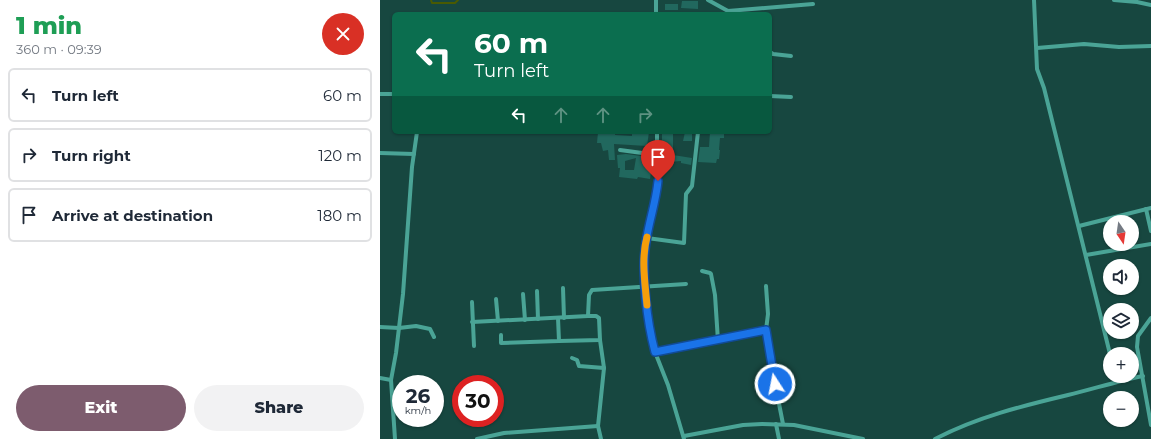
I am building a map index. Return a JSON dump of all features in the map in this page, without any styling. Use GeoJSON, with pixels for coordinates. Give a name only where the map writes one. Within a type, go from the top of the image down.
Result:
{"type":"FeatureCollection","features":[{"type":"Feature","properties":{"kind":"street"},"geometry":{"type":"LineString","coordinates":[[656,0],[656,12]]}},
{"type":"Feature","properties":{"kind":"street"},"geometry":{"type":"LineString","coordinates":[[1034,0],[1037,69],[1044,88],[1108,347]]}},
{"type":"Feature","properties":{"kind":"street"},"geometry":{"type":"LineString","coordinates":[[1114,0],[1151,5]]}},
{"type":"Feature","properties":{"kind":"street"},"geometry":{"type":"LineString","coordinates":[[710,1],[727,12]]}},
{"type":"Feature","properties":{"kind":"street"},"geometry":{"type":"LineString","coordinates":[[754,12],[813,4]]}},
{"type":"Feature","properties":{"kind":"street"},"geometry":{"type":"LineString","coordinates":[[1037,48],[1084,44],[1119,47],[1151,46]]}},
{"type":"Feature","properties":{"kind":"street"},"geometry":{"type":"LineString","coordinates":[[772,53],[791,56]]}},
{"type":"Feature","properties":{"kind":"street"},"geometry":{"type":"LineString","coordinates":[[380,94],[392,94]]}},
{"type":"Feature","properties":{"kind":"street"},"geometry":{"type":"LineString","coordinates":[[772,96],[791,97]]}},
{"type":"Feature","properties":{"kind":"street"},"geometry":{"type":"LineString","coordinates":[[394,439],[391,380],[399,328],[417,134]]}},
{"type":"Feature","properties":{"kind":"street"},"geometry":{"type":"LineString","coordinates":[[657,134],[657,197],[645,250],[645,286],[655,352],[668,385],[684,437],[743,425],[783,424],[863,439]]}},
{"type":"Feature","properties":{"kind":"street"},"geometry":{"type":"LineString","coordinates":[[647,238],[684,243],[686,194],[692,186],[698,134]]}},
{"type":"Feature","properties":{"kind":"street"},"geometry":{"type":"LineString","coordinates":[[620,150],[657,154]]}},
{"type":"Feature","properties":{"kind":"street"},"geometry":{"type":"LineString","coordinates":[[380,153],[414,154]]}},
{"type":"Feature","properties":{"kind":"street"},"geometry":{"type":"LineString","coordinates":[[1122,215],[1151,208]]}},
{"type":"Feature","properties":{"kind":"street"},"geometry":{"type":"LineString","coordinates":[[1146,209],[1151,230]]}},
{"type":"Feature","properties":{"kind":"street"},"geometry":{"type":"LineString","coordinates":[[1079,226],[1103,220]]}},
{"type":"Feature","properties":{"kind":"street"},"geometry":{"type":"LineString","coordinates":[[1139,247],[1151,244]]}},
{"type":"Feature","properties":{"kind":"street"},"geometry":{"type":"LineString","coordinates":[[1086,255],[1118,251]]}},
{"type":"Feature","properties":{"kind":"street"},"geometry":{"type":"LineString","coordinates":[[702,271],[711,274],[715,295],[718,341]]}},
{"type":"Feature","properties":{"kind":"street"},"geometry":{"type":"LineString","coordinates":[[588,316],[589,295],[592,290],[686,284]]}},
{"type":"Feature","properties":{"kind":"street"},"geometry":{"type":"LineString","coordinates":[[766,286],[768,314],[766,330],[783,424]]}},
{"type":"Feature","properties":{"kind":"street"},"geometry":{"type":"LineString","coordinates":[[563,288],[564,318]]}},
{"type":"Feature","properties":{"kind":"street"},"geometry":{"type":"LineString","coordinates":[[536,291],[538,319]]}},
{"type":"Feature","properties":{"kind":"street"},"geometry":{"type":"LineString","coordinates":[[523,294],[525,320]]}},
{"type":"Feature","properties":{"kind":"street"},"geometry":{"type":"LineString","coordinates":[[496,299],[498,321]]}},
{"type":"Feature","properties":{"kind":"street"},"geometry":{"type":"LineString","coordinates":[[472,302],[474,346]]}},
{"type":"Feature","properties":{"kind":"street"},"geometry":{"type":"LineString","coordinates":[[472,322],[588,316],[596,316],[599,318],[604,368],[598,426],[601,439]]}},
{"type":"Feature","properties":{"kind":"street"},"geometry":{"type":"LineString","coordinates":[[558,318],[559,341]]}},
{"type":"Feature","properties":{"kind":"street"},"geometry":{"type":"LineString","coordinates":[[1151,318],[1138,336],[1138,347],[1151,425]]}},
{"type":"Feature","properties":{"kind":"street"},"geometry":{"type":"LineString","coordinates":[[380,327],[399,328],[416,326],[430,329],[434,337]]}},
{"type":"Feature","properties":{"kind":"street"},"geometry":{"type":"LineString","coordinates":[[655,352],[718,341],[766,330]]}},
{"type":"Feature","properties":{"kind":"street"},"geometry":{"type":"LineString","coordinates":[[501,335],[502,343],[600,340]]}},
{"type":"Feature","properties":{"kind":"street"},"geometry":{"type":"LineString","coordinates":[[572,358],[577,360],[580,366],[604,368]]}},
{"type":"Feature","properties":{"kind":"street"},"geometry":{"type":"LineString","coordinates":[[1139,377],[1143,376]]}},
{"type":"Feature","properties":{"kind":"street"},"geometry":{"type":"LineString","coordinates":[[380,378],[391,380]]}},
{"type":"Feature","properties":{"kind":"street"},"geometry":{"type":"LineString","coordinates":[[935,439],[978,420],[1113,383]]}},
{"type":"Feature","properties":{"kind":"street"},"geometry":{"type":"LineString","coordinates":[[776,424],[779,439]]}},
{"type":"Feature","properties":{"kind":"street"},"geometry":{"type":"LineString","coordinates":[[477,439],[504,433],[598,426]]}},
{"type":"Feature","properties":{"kind":"building"},"geometry":{"type":"Polygon","coordinates":[[[682,1],[698,1],[698,9],[681,8],[682,1]]]}},
{"type":"Feature","properties":{"kind":"building"},"geometry":{"type":"Polygon","coordinates":[[[665,4],[678,4],[678,10],[665,10],[665,4]]]}},
{"type":"Feature","properties":{"kind":"building"},"geometry":{"type":"Polygon","coordinates":[[[598,134],[632,136],[632,134],[649,134],[647,146],[614,144],[615,160],[609,160],[608,150],[603,151],[601,143],[597,143],[598,134]]]}},
{"type":"Feature","properties":{"kind":"building"},"geometry":{"type":"Polygon","coordinates":[[[662,134],[673,134],[673,155],[692,158],[691,165],[681,163],[681,161],[669,162],[668,170],[662,170],[662,134]]]}},
{"type":"Feature","properties":{"kind":"building"},"geometry":{"type":"Polygon","coordinates":[[[685,134],[692,134],[692,141],[683,141],[685,134]]]}},
{"type":"Feature","properties":{"kind":"building"},"geometry":{"type":"Polygon","coordinates":[[[710,134],[724,134],[724,138],[720,138],[719,159],[717,159],[716,163],[698,162],[700,147],[709,147],[710,134]]]}},
{"type":"Feature","properties":{"kind":"building"},"geometry":{"type":"Polygon","coordinates":[[[626,154],[648,157],[648,165],[652,165],[650,179],[638,177],[637,179],[619,177],[620,168],[618,168],[617,155],[626,154]],[[636,158],[625,161],[625,170],[634,170],[636,158]]]}},
{"type":"Feature","properties":{"kind":"waterway"},"geometry":{"type":"LineString","coordinates":[[431,0],[432,3],[455,3],[458,0]]}},
{"type":"Feature","properties":{"kind":"slow traffic"},"geometry":{"type":"LineString","coordinates":[[647,237],[645,250],[645,286],[647,305]]}},
{"type":"Feature","properties":{"kind":"route"},"geometry":{"type":"LineString","coordinates":[[658,181],[657,197],[646,240],[645,250],[645,286],[655,352],[718,341],[766,330],[775,384]]}}]}
